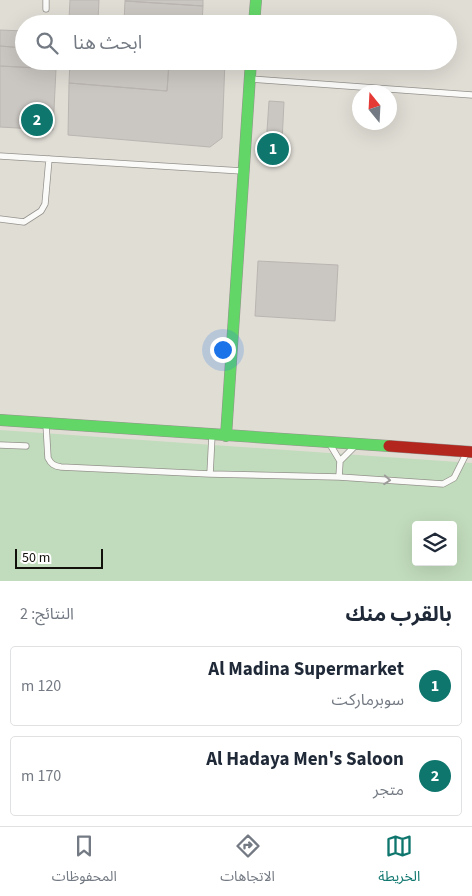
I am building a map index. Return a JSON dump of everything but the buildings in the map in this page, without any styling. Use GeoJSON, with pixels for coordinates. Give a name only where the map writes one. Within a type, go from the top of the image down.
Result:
{"type":"FeatureCollection","features":[{"type":"Feature","properties":{"kind":"street"},"geometry":{"type":"LineString","coordinates":[[255,15],[256,0]]}},
{"type":"Feature","properties":{"kind":"street"},"geometry":{"type":"LineString","coordinates":[[226,436],[251,70]]}},
{"type":"Feature","properties":{"kind":"street"},"geometry":{"type":"LineString","coordinates":[[0,420],[469,452]]}},
{"type":"Feature","properties":{"kind":"lane"},"geometry":{"type":"LineString","coordinates":[[46,0],[46,9]]}},
{"type":"Feature","properties":{"kind":"lane"},"geometry":{"type":"LineString","coordinates":[[250,79],[472,95]]}},
{"type":"Feature","properties":{"kind":"lane"},"geometry":{"type":"LineString","coordinates":[[0,156],[244,171]]}},
{"type":"Feature","properties":{"kind":"lane"},"geometry":{"type":"LineString","coordinates":[[0,219],[24,222],[41,211],[46,204],[48,159]]}},
{"type":"Feature","properties":{"kind":"lane"},"geometry":{"type":"LineString","coordinates":[[46,423],[48,458],[55,466],[210,474],[339,477],[443,484],[454,478],[469,452]]}},
{"type":"Feature","properties":{"kind":"lane"},"geometry":{"type":"LineString","coordinates":[[210,474],[212,435]]}},
{"type":"Feature","properties":{"kind":"lane"},"geometry":{"type":"LineString","coordinates":[[328,443],[340,460],[339,477]]}},
{"type":"Feature","properties":{"kind":"lane"},"geometry":{"type":"LineString","coordinates":[[0,445],[26,446]]}},
{"type":"Feature","properties":{"kind":"lane"},"geometry":{"type":"LineString","coordinates":[[340,460],[358,445]]}},
{"type":"Feature","properties":{"kind":"green space"},"geometry":{"type":"Polygon","coordinates":[[[0,430],[472,463],[472,581],[0,581],[0,430]]]}},
{"type":"Feature","properties":{"kind":"traffic: fast"},"geometry":{"type":"LineString","coordinates":[[255,15],[256,0]]}},
{"type":"Feature","properties":{"kind":"traffic: fast"},"geometry":{"type":"LineString","coordinates":[[226,436],[250,70]]}},
{"type":"Feature","properties":{"kind":"traffic: fast"},"geometry":{"type":"LineString","coordinates":[[0,420],[389,446]]}},
{"type":"Feature","properties":{"kind":"traffic: jam"},"geometry":{"type":"LineString","coordinates":[[389,446],[472,452]]}},
{"type":"Feature","properties":{"kind":"place","name":"Al Hadaya Men's Saloon"},"geometry":{"type":"Point","coordinates":[37,120]}},
{"type":"Feature","properties":{"kind":"place","name":"Al Madina Supermarket"},"geometry":{"type":"Point","coordinates":[273,149]}}]}
